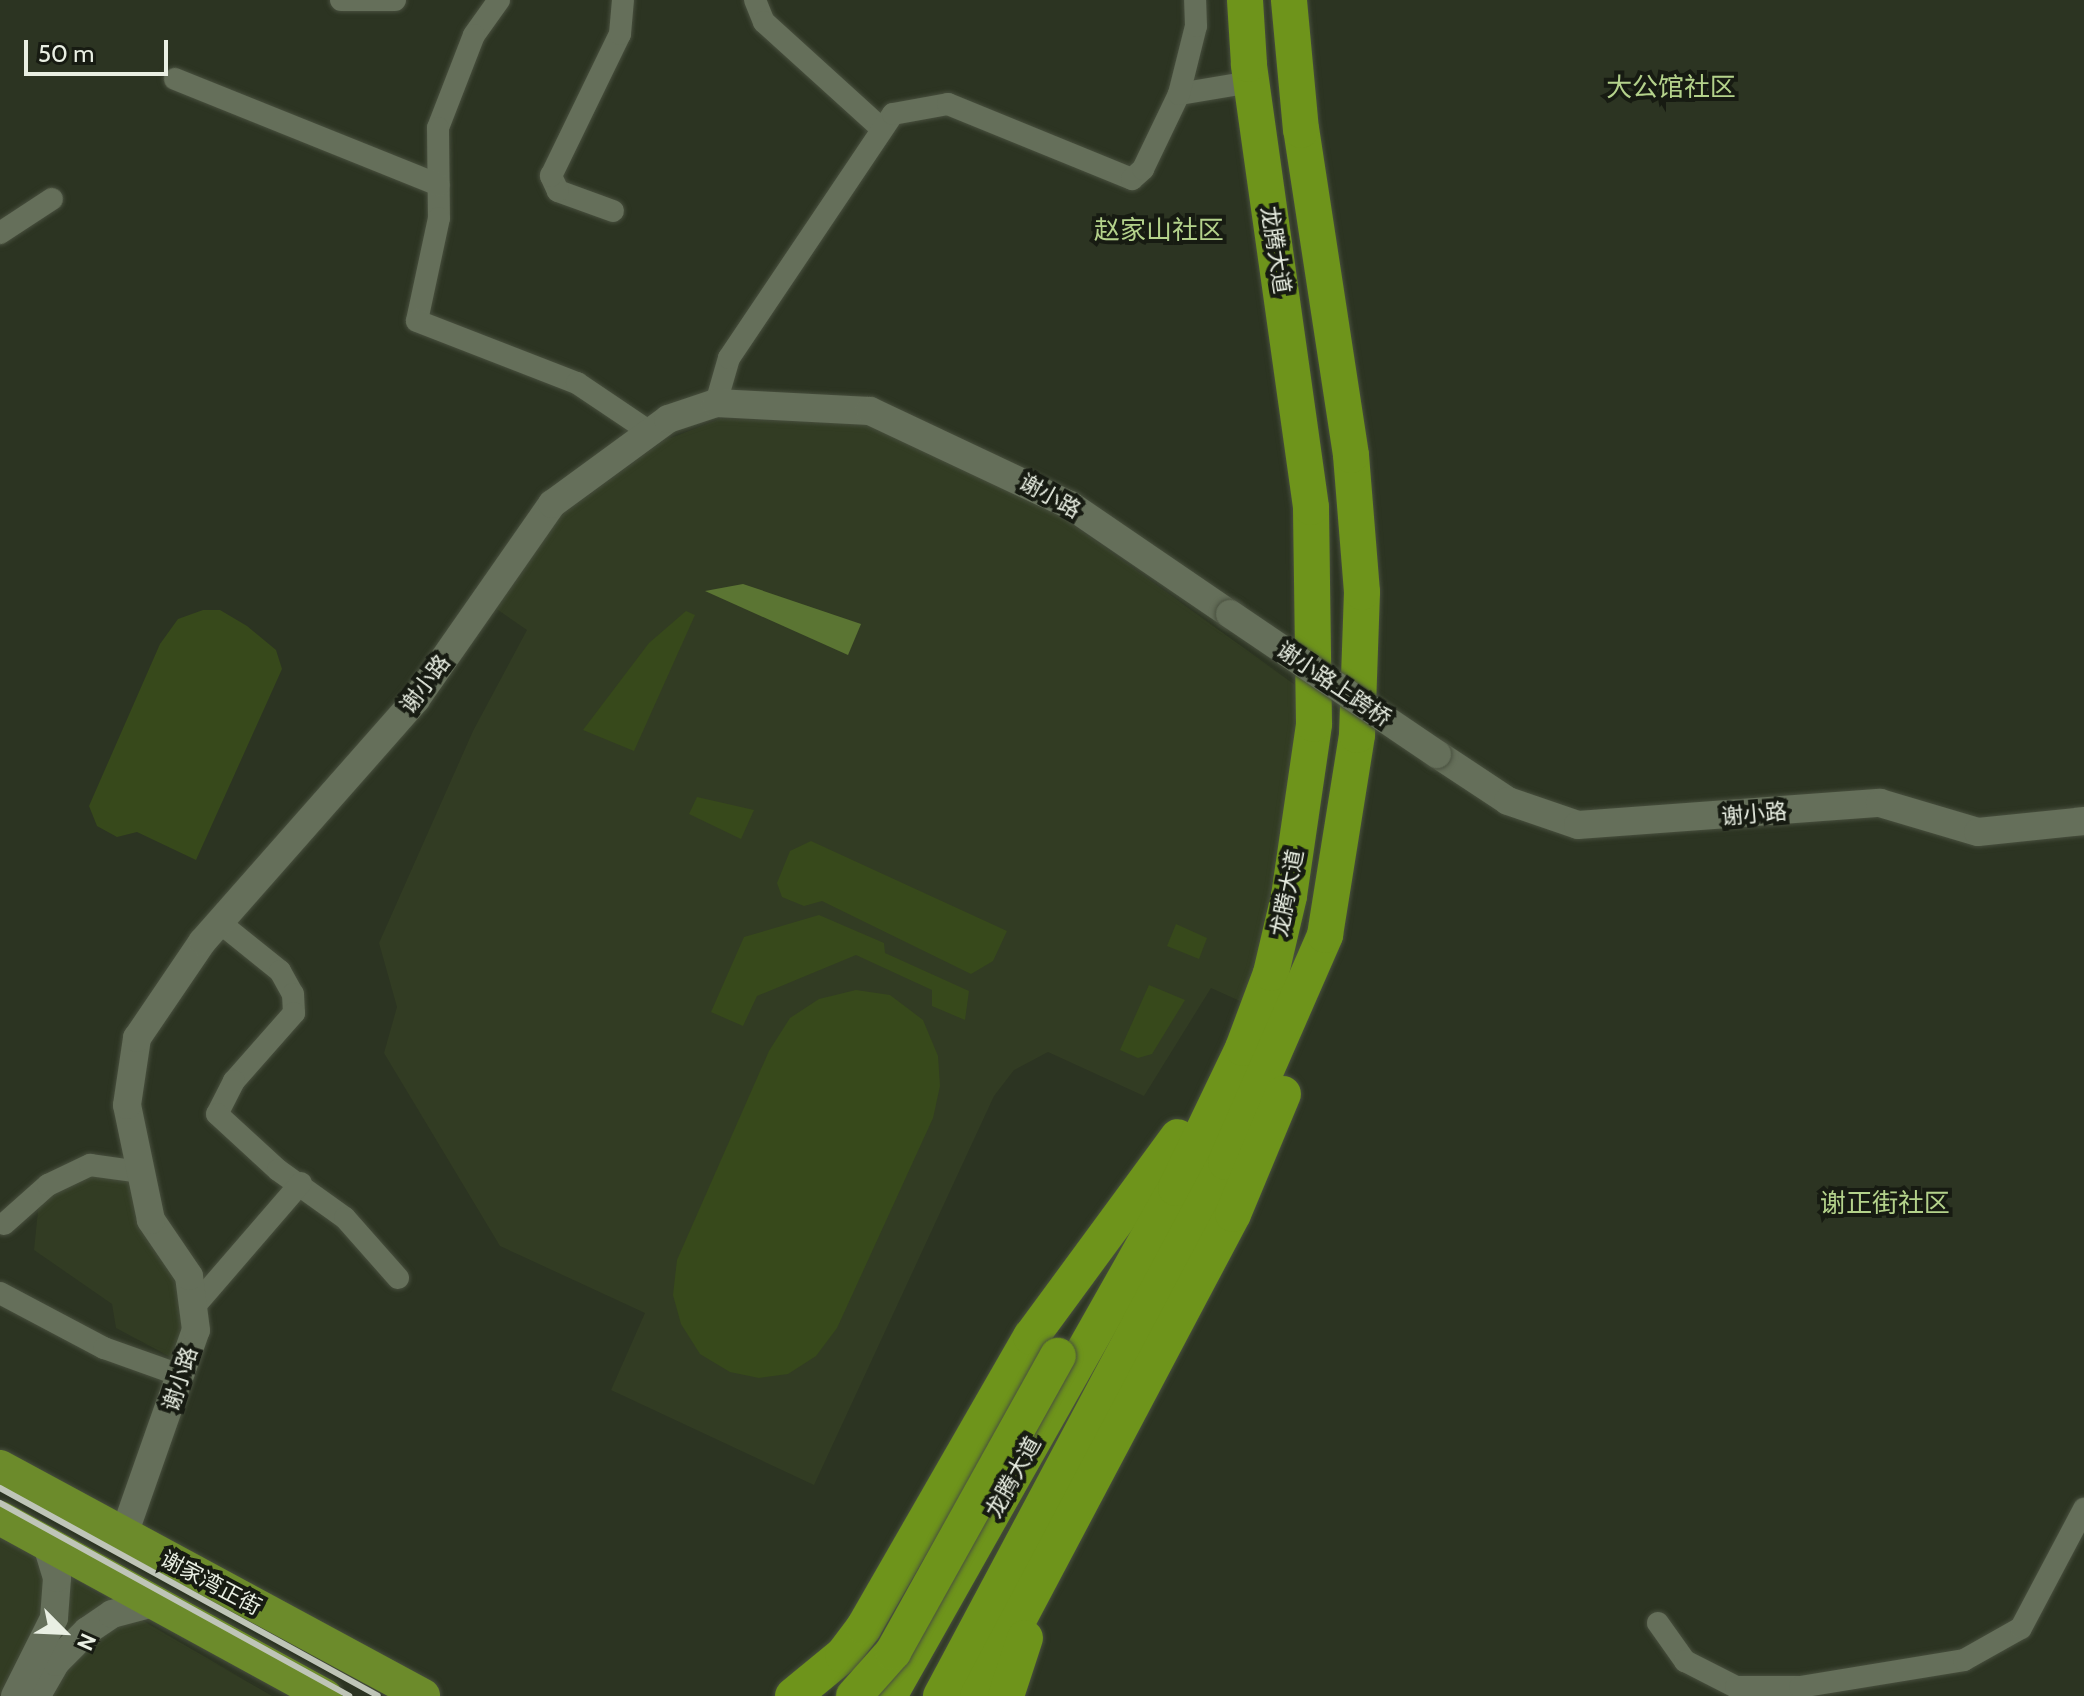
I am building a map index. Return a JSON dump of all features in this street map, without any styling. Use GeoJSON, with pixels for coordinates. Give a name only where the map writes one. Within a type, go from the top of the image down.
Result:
{"type":"FeatureCollection","features":[{"type":"Feature","properties":{"kind":"highway"},"geometry":{"type":"LineString","coordinates":[[1237,0],[1250,73]]}},
{"type":"Feature","properties":{"kind":"highway","name":"龙腾大道"},"geometry":{"type":"LineString","coordinates":[[889,1696],[1176,1188],[1243,1048],[1271,973],[1289,896],[1314,710],[1311,507],[1250,73],[1245,0]]}},
{"type":"Feature","properties":{"kind":"highway","name":"龙腾大道"},"geometry":{"type":"LineString","coordinates":[[941,1696],[1226,1162],[1325,935],[1357,735],[1362,592],[1351,455],[1301,130],[1289,0]]}},
{"type":"Feature","properties":{"kind":"highway"},"geometry":{"type":"LineString","coordinates":[[1301,130],[1308,0]]}},
{"type":"Feature","properties":{"kind":"highway"},"geometry":{"type":"LineString","coordinates":[[978,1696],[1233,1214],[1301,1052],[1325,935]]}},
{"type":"Feature","properties":{"kind":"highway"},"geometry":{"type":"LineString","coordinates":[[793,1696],[843,1655],[864,1627],[1031,1337],[1243,1048]]}},
{"type":"Feature","properties":{"kind":"highway"},"geometry":{"type":"LineString","coordinates":[[1226,1162],[1281,1100]]}},
{"type":"Feature","properties":{"kind":"highway"},"geometry":{"type":"LineString","coordinates":[[1006,1696],[1022,1643],[1227,1261],[1281,1100]]}},
{"type":"Feature","properties":{"kind":"highway"},"geometry":{"type":"LineString","coordinates":[[854,1696],[893,1652],[1178,1137]]}},
{"type":"Feature","properties":{"kind":"main road","name":"谢家湾正街"},"geometry":{"type":"LineString","coordinates":[[0,1467],[123,1537],[423,1696]]}},
{"type":"Feature","properties":{"kind":"main road","name":"谢家湾正街"},"geometry":{"type":"LineString","coordinates":[[0,1518],[325,1696]]}},
{"type":"Feature","properties":{"kind":"street"},"geometry":{"type":"LineString","coordinates":[[341,0],[395,0]]}},
{"type":"Feature","properties":{"kind":"street"},"geometry":{"type":"LineString","coordinates":[[613,211],[558,191],[551,176],[620,34],[623,0]]}},
{"type":"Feature","properties":{"kind":"street"},"geometry":{"type":"LineString","coordinates":[[755,0],[764,22],[882,129]]}},
{"type":"Feature","properties":{"kind":"street"},"geometry":{"type":"LineString","coordinates":[[716,403],[729,358],[893,114],[948,104],[1132,179],[1143,169],[1179,94],[1196,26],[1195,0]]}},
{"type":"Feature","properties":{"kind":"street"},"geometry":{"type":"LineString","coordinates":[[496,1],[474,35],[438,128],[439,218],[417,321],[577,383],[650,432]]}},
{"type":"Feature","properties":{"kind":"street"},"geometry":{"type":"LineString","coordinates":[[1179,94],[1250,73]]}},
{"type":"Feature","properties":{"kind":"street"},"geometry":{"type":"LineString","coordinates":[[175,79],[439,185]]}},
{"type":"Feature","properties":{"kind":"street"},"geometry":{"type":"LineString","coordinates":[[0,233],[52,199]]}},
{"type":"Feature","properties":{"kind":"street","name":"谢小路"},"geometry":{"type":"LineString","coordinates":[[123,1537],[196,1330],[189,1276],[151,1220],[140,1172],[127,1105],[137,1038],[219,922],[416,699],[552,504],[668,419],[716,403],[870,411],[1070,505],[1230,614]]}},
{"type":"Feature","properties":{"kind":"street","name":"谢小路上跨桥"},"geometry":{"type":"LineString","coordinates":[[1230,614],[1437,754]]}},
{"type":"Feature","properties":{"kind":"street","name":"谢小路"},"geometry":{"type":"LineString","coordinates":[[1437,754],[1508,801],[1578,825],[1880,803],[1978,832],[2084,821]]}},
{"type":"Feature","properties":{"kind":"street"},"geometry":{"type":"LineString","coordinates":[[219,922],[280,971],[293,994],[294,1013],[234,1081],[217,1114],[278,1170],[301,1183],[345,1218],[398,1278]]}},
{"type":"Feature","properties":{"kind":"street"},"geometry":{"type":"LineString","coordinates":[[4,1224],[48,1185],[90,1165],[140,1172]]}},
{"type":"Feature","properties":{"kind":"street"},"geometry":{"type":"LineString","coordinates":[[193,1308],[301,1183]]}},
{"type":"Feature","properties":{"kind":"street"},"geometry":{"type":"LineString","coordinates":[[0,1293],[104,1348],[182,1376]]}},
{"type":"Feature","properties":{"kind":"street"},"geometry":{"type":"LineString","coordinates":[[1658,1623],[1685,1661],[1736,1687],[1800,1687],[1964,1660],[2021,1628],[2084,1509]]}},
{"type":"Feature","properties":{"kind":"street"},"geometry":{"type":"LineString","coordinates":[[15,1696],[54,1618],[57,1578],[47,1545]]}},
{"type":"Feature","properties":{"kind":"street"},"geometry":{"type":"LineString","coordinates":[[37,1696],[56,1662],[87,1631],[112,1614],[153,1603]]}},
{"type":"Feature","properties":{"kind":"shaded area"},"geometry":{"type":"Polygon","coordinates":[[[720,419],[868,423],[972,471],[1065,519],[1309,695],[1251,1006],[1211,988],[1144,1096],[1048,1052],[1014,1070],[994,1096],[814,1485],[611,1390],[645,1313],[500,1246],[384,1053],[397,1007],[379,943],[473,731],[527,630],[495,608],[557,518],[663,441],[720,419]]]}},
{"type":"Feature","properties":{"kind":"shaded area"},"geometry":{"type":"Polygon","coordinates":[[[89,1171],[133,1177],[183,1280],[190,1329],[180,1362],[116,1328],[112,1304],[34,1250],[39,1201],[89,1171]]]}},
{"type":"Feature","properties":{"kind":"shaded area"},"geometry":{"type":"Polygon","coordinates":[[[0,1537],[272,1696],[0,1696],[0,1537]]]}},
{"type":"Feature","properties":{"kind":"green space"},"geometry":{"type":"Polygon","coordinates":[[[743,584],[861,624],[848,655],[705,591],[743,584]]]}},
{"type":"Feature","properties":{"kind":"green space"},"geometry":{"type":"Polygon","coordinates":[[[203,610],[220,610],[247,626],[276,650],[282,669],[196,860],[137,832],[117,837],[97,826],[89,806],[160,644],[178,619],[203,610]]]}},
{"type":"Feature","properties":{"kind":"green space"},"geometry":{"type":"Polygon","coordinates":[[[686,611],[695,615],[634,751],[583,730],[649,643],[686,611]]]}},
{"type":"Feature","properties":{"kind":"green space"},"geometry":{"type":"Polygon","coordinates":[[[697,797],[754,810],[741,839],[689,814],[697,797]]]}},
{"type":"Feature","properties":{"kind":"green space"},"geometry":{"type":"Polygon","coordinates":[[[811,841],[1007,931],[993,961],[971,974],[822,901],[804,906],[782,897],[777,883],[790,851],[811,841]]]}},
{"type":"Feature","properties":{"kind":"green space"},"geometry":{"type":"Polygon","coordinates":[[[819,915],[884,943],[885,953],[969,991],[965,1020],[932,1006],[932,990],[856,955],[757,996],[743,1026],[711,1012],[744,937],[819,915]]]}},
{"type":"Feature","properties":{"kind":"green space"},"geometry":{"type":"Polygon","coordinates":[[[1176,924],[1207,938],[1199,959],[1167,946],[1176,924]]]}},
{"type":"Feature","properties":{"kind":"green space"},"geometry":{"type":"Polygon","coordinates":[[[1149,985],[1185,1000],[1152,1054],[1138,1058],[1120,1050],[1149,985]]]}},
{"type":"Feature","properties":{"kind":"green space"},"geometry":{"type":"Polygon","coordinates":[[[856,990],[890,995],[923,1020],[938,1056],[940,1086],[933,1118],[837,1328],[816,1356],[788,1374],[759,1378],[730,1372],[700,1354],[681,1324],[673,1295],[677,1260],[769,1051],[790,1018],[819,999],[856,990]]]}},
{"type":"Feature","properties":{"kind":"railway"},"geometry":{"type":"LineString","coordinates":[[0,1488],[378,1696]]}},
{"type":"Feature","properties":{"kind":"railway"},"geometry":{"type":"LineString","coordinates":[[0,1503],[349,1696]]}},
{"type":"Feature","properties":{"kind":"district","name":"大公馆社区"},"geometry":{"type":"Point","coordinates":[1671,88]}},
{"type":"Feature","properties":{"kind":"district","name":"赵家山社区"},"geometry":{"type":"Point","coordinates":[1159,231]}},
{"type":"Feature","properties":{"kind":"district","name":"谢正街社区"},"geometry":{"type":"Point","coordinates":[1885,1204]}}]}
